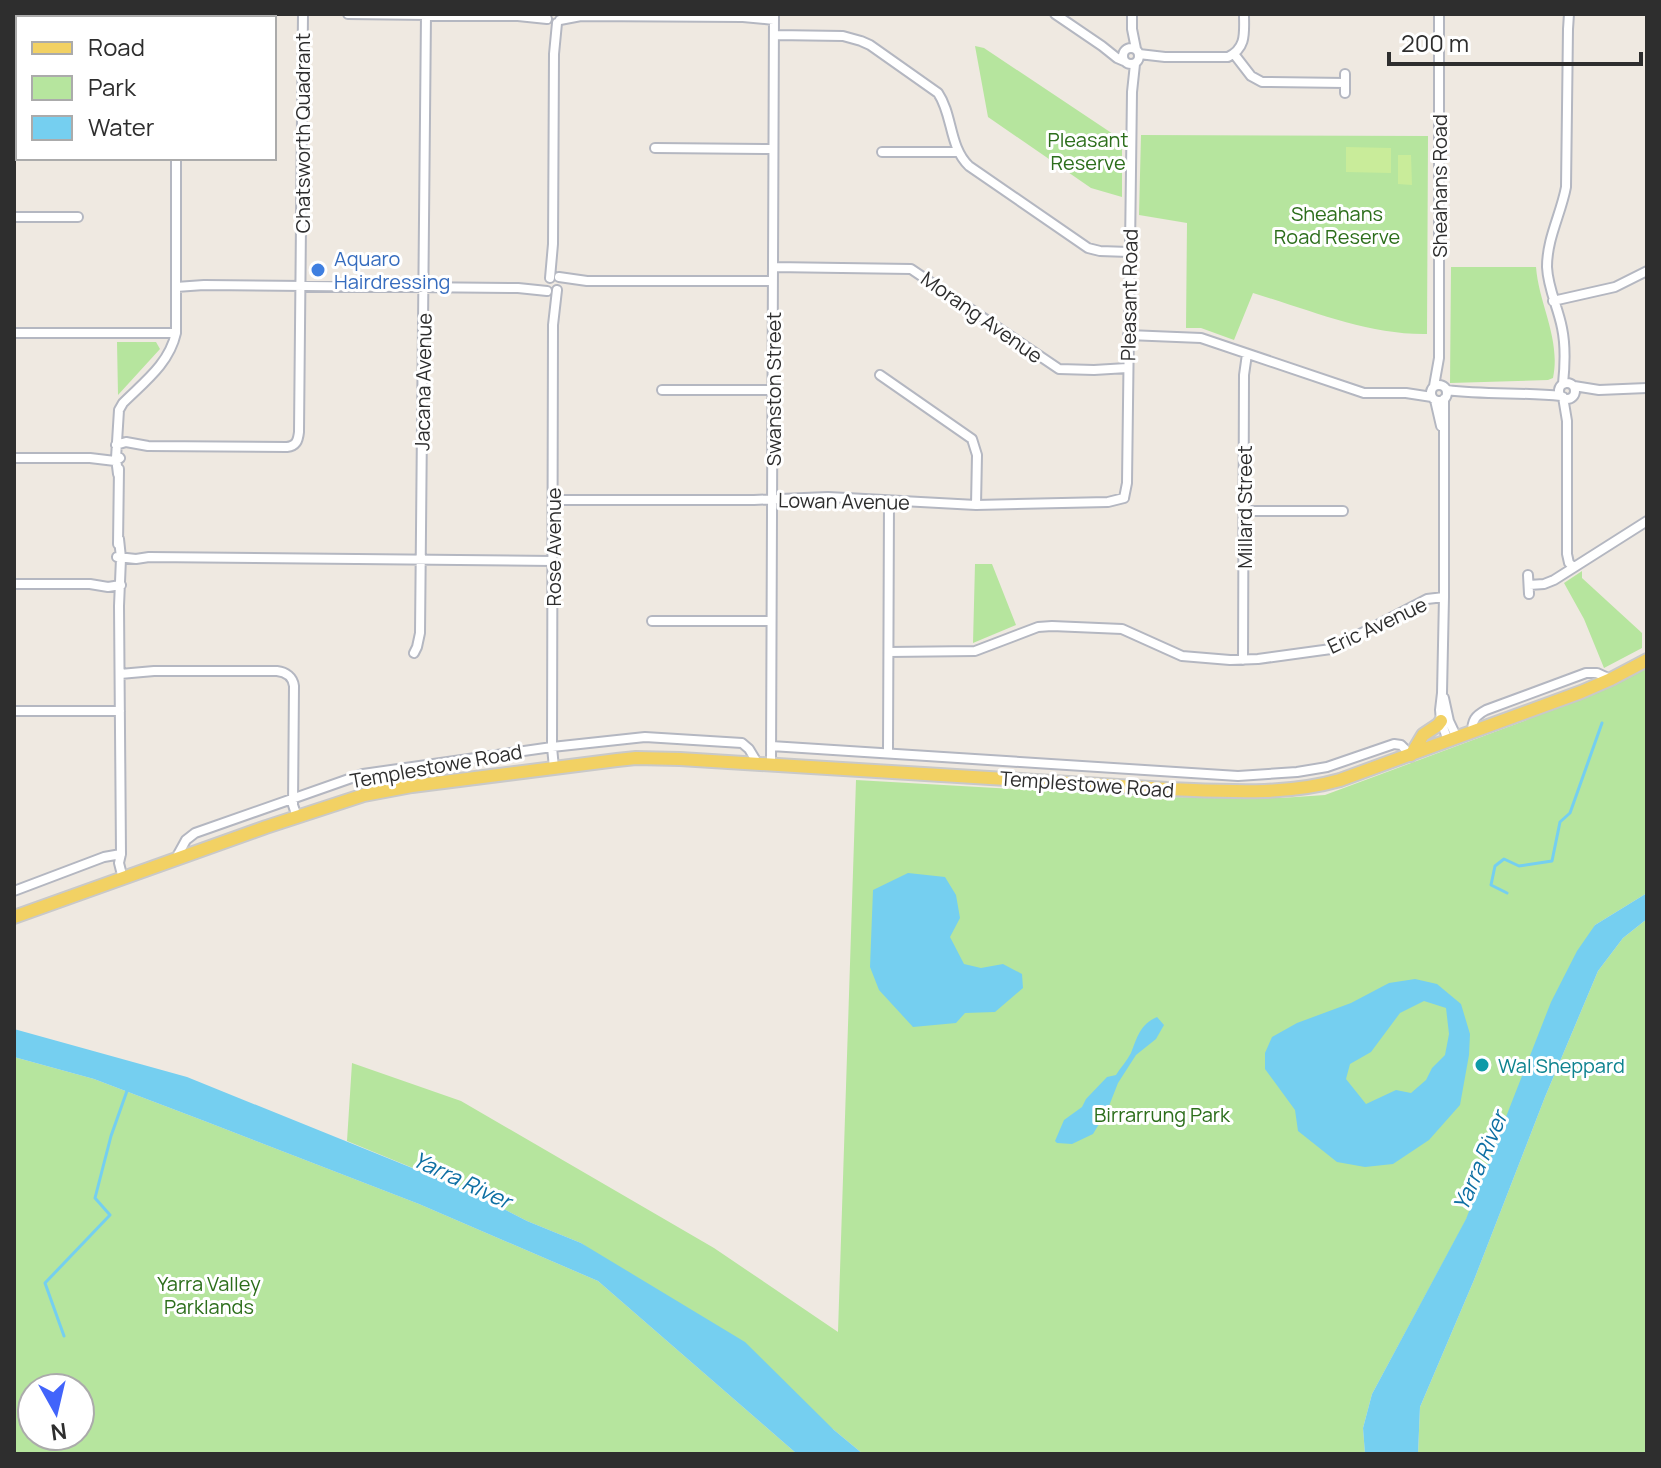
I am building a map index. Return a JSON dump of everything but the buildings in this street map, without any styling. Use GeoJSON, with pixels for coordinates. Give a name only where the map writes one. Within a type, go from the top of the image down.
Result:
{"type":"FeatureCollection","features":[{"type":"Feature","properties":{"kind":"main road","name":"Templestowe Road"},"geometry":{"type":"LineString","coordinates":[[14,917],[364,795],[636,758],[1167,789],[1241,791],[1324,785],[1472,733],[1611,679],[1647,659]]}},
{"type":"Feature","properties":{"kind":"main road"},"geometry":{"type":"LineString","coordinates":[[1411,755],[1423,735],[1441,721]]}},
{"type":"Feature","properties":{"kind":"street","name":"Chatsworth Quadrant"},"geometry":{"type":"LineString","coordinates":[[296,443],[299,432],[303,14]]}},
{"type":"Feature","properties":{"kind":"street"},"geometry":{"type":"LineString","coordinates":[[348,14],[554,19],[581,16],[772,16]]}},
{"type":"Feature","properties":{"kind":"street","name":"Jacana Avenue"},"geometry":{"type":"LineString","coordinates":[[414,653],[420,633],[426,14]]}},
{"type":"Feature","properties":{"kind":"street"},"geometry":{"type":"LineString","coordinates":[[518,16],[531,14]]}},
{"type":"Feature","properties":{"kind":"street"},"geometry":{"type":"LineString","coordinates":[[569,14],[581,16]]}},
{"type":"Feature","properties":{"kind":"street"},"geometry":{"type":"LineString","coordinates":[[1055,14],[1117,58],[1223,58],[1234,54],[1243,41],[1244,14]]}},
{"type":"Feature","properties":{"kind":"street","name":"Pleasant Road"},"geometry":{"type":"LineString","coordinates":[[1127,502],[1132,14]]}},
{"type":"Feature","properties":{"kind":"street","name":"Sheahans Road"},"geometry":{"type":"LineString","coordinates":[[1439,14],[1439,393],[1443,434],[1444,597],[1441,721],[1452,740]]}},
{"type":"Feature","properties":{"kind":"street"},"geometry":{"type":"LineString","coordinates":[[1569,14],[1566,187],[1550,238],[1547,259],[1553,301],[1562,326],[1567,391],[1567,554],[1569,563],[1574,567]]}},
{"type":"Feature","properties":{"kind":"street","name":"Swanston Street"},"geometry":{"type":"LineString","coordinates":[[764,764],[771,746],[775,35],[772,16]]}},
{"type":"Feature","properties":{"kind":"street","name":"Rose Avenue"},"geometry":{"type":"LineString","coordinates":[[554,19],[554,768]]}},
{"type":"Feature","properties":{"kind":"street"},"geometry":{"type":"LineString","coordinates":[[775,35],[843,36],[870,45],[938,93],[944,103],[958,152],[969,166],[1095,251],[1129,252]]}},
{"type":"Feature","properties":{"kind":"street"},"geometry":{"type":"LineString","coordinates":[[1234,54],[1251,76],[1262,82],[1345,83]]}},
{"type":"Feature","properties":{"kind":"street"},"geometry":{"type":"LineString","coordinates":[[655,148],[773,149]]}},
{"type":"Feature","properties":{"kind":"street"},"geometry":{"type":"LineString","coordinates":[[882,152],[958,152]]}},
{"type":"Feature","properties":{"kind":"street"},"geometry":{"type":"LineString","coordinates":[[128,877],[119,863],[118,413],[165,361],[176,333],[176,160]]}},
{"type":"Feature","properties":{"kind":"street"},"geometry":{"type":"LineString","coordinates":[[14,217],[78,217]]}},
{"type":"Feature","properties":{"kind":"street","name":"Morang Avenue"},"geometry":{"type":"LineString","coordinates":[[773,267],[911,269],[1054,366],[1065,370],[1127,371]]}},
{"type":"Feature","properties":{"kind":"street"},"geometry":{"type":"LineString","coordinates":[[1553,301],[1615,287],[1647,271]]}},
{"type":"Feature","properties":{"kind":"street"},"geometry":{"type":"LineString","coordinates":[[176,284],[518,288],[587,281],[773,281]]}},
{"type":"Feature","properties":{"kind":"street"},"geometry":{"type":"LineString","coordinates":[[14,333],[176,333]]}},
{"type":"Feature","properties":{"kind":"street"},"geometry":{"type":"LineString","coordinates":[[1128,337],[1201,338],[1364,393],[1534,393],[1647,388]]}},
{"type":"Feature","properties":{"kind":"street","name":"Millard Street"},"geometry":{"type":"LineString","coordinates":[[1243,660],[1244,375],[1247,354]]}},
{"type":"Feature","properties":{"kind":"street"},"geometry":{"type":"LineString","coordinates":[[880,375],[972,439],[977,455],[976,505]]}},
{"type":"Feature","properties":{"kind":"street"},"geometry":{"type":"LineString","coordinates":[[662,390],[772,390]]}},
{"type":"Feature","properties":{"kind":"street"},"geometry":{"type":"LineString","coordinates":[[119,445],[126,442],[148,446],[287,447],[296,443],[303,451]]}},
{"type":"Feature","properties":{"kind":"street"},"geometry":{"type":"LineString","coordinates":[[14,458],[117,458]]}},
{"type":"Feature","properties":{"kind":"street","name":"Lowan Avenue"},"geometry":{"type":"LineString","coordinates":[[553,500],[828,497],[976,505],[1127,502]]}},
{"type":"Feature","properties":{"kind":"street"},"geometry":{"type":"LineString","coordinates":[[888,753],[889,501]]}},
{"type":"Feature","properties":{"kind":"street"},"geometry":{"type":"LineString","coordinates":[[1244,511],[1343,511]]}},
{"type":"Feature","properties":{"kind":"street"},"geometry":{"type":"LineString","coordinates":[[1528,575],[1529,590],[1548,583],[1647,521]]}},
{"type":"Feature","properties":{"kind":"street"},"geometry":{"type":"LineString","coordinates":[[120,557],[553,561]]}},
{"type":"Feature","properties":{"kind":"street"},"geometry":{"type":"LineString","coordinates":[[14,584],[118,585]]}},
{"type":"Feature","properties":{"kind":"street","name":"Eric Avenue"},"geometry":{"type":"LineString","coordinates":[[889,652],[975,651],[1038,627],[1052,626],[1117,628],[1182,656],[1243,660],[1331,649],[1427,599],[1444,597]]}},
{"type":"Feature","properties":{"kind":"street"},"geometry":{"type":"LineString","coordinates":[[652,621],[771,621]]}},
{"type":"Feature","properties":{"kind":"street"},"geometry":{"type":"LineString","coordinates":[[290,676],[297,668]]}},
{"type":"Feature","properties":{"kind":"street"},"geometry":{"type":"LineString","coordinates":[[120,670],[277,671],[290,676],[294,686],[293,799],[297,817]]}},
{"type":"Feature","properties":{"kind":"street","name":"Sheahans Road"},"geometry":{"type":"LineString","coordinates":[[1442,693],[1452,740]]}},
{"type":"Feature","properties":{"kind":"street"},"geometry":{"type":"LineString","coordinates":[[14,711],[120,711]]}},
{"type":"Feature","properties":{"kind":"street","name":"Templestowe Road"},"geometry":{"type":"LineString","coordinates":[[175,860],[190,835],[363,774],[645,737],[742,743],[764,764]]}},
{"type":"Feature","properties":{"kind":"street","name":"Templestowe Road"},"geometry":{"type":"LineString","coordinates":[[771,746],[1238,776],[1274,775],[1327,767],[1394,744],[1403,746],[1411,755]]}},
{"type":"Feature","properties":{"kind":"street"},"geometry":{"type":"LineString","coordinates":[[14,891],[104,857],[121,854]]}},
{"type":"Feature","properties":{"kind":"green space","name":"Pleasant Reserve"},"geometry":{"type":"Polygon","coordinates":[[[975,46],[984,48],[1122,140],[1122,197],[1091,188],[988,117],[975,46]]]}},
{"type":"Feature","properties":{"kind":"green space","name":"Sheahans Road Reserve"},"geometry":{"type":"Polygon","coordinates":[[[1141,135],[1428,136],[1427,334],[1361,326],[1253,293],[1234,340],[1201,328],[1186,328],[1187,223],[1139,215],[1141,135]]]}},
{"type":"Feature","properties":{"kind":"green space"},"geometry":{"type":"Polygon","coordinates":[[[1346,147],[1391,148],[1391,173],[1346,172],[1346,147]]]}},
{"type":"Feature","properties":{"kind":"green space"},"geometry":{"type":"Polygon","coordinates":[[[1398,155],[1411,155],[1412,185],[1398,184],[1398,155]]]}},
{"type":"Feature","properties":{"kind":"green space","name":"Sheahans Road Reserve"},"geometry":{"type":"Polygon","coordinates":[[[1451,267],[1536,267],[1552,336],[1553,378],[1450,383],[1451,267]]]}},
{"type":"Feature","properties":{"kind":"green space"},"geometry":{"type":"Polygon","coordinates":[[[117,342],[156,342],[160,349],[118,395],[117,342]]]}},
{"type":"Feature","properties":{"kind":"green space"},"geometry":{"type":"Polygon","coordinates":[[[975,564],[992,564],[1016,625],[973,643],[975,564]]]}},
{"type":"Feature","properties":{"kind":"green space"},"geometry":{"type":"Polygon","coordinates":[[[1582,571],[1582,578],[1642,633],[1642,648],[1604,668],[1584,619],[1564,583],[1582,571]]]}},
{"type":"Feature","properties":{"kind":"green space","name":"Birrarrung Park"},"geometry":{"type":"Polygon","coordinates":[[[1647,667],[1647,893],[1595,925],[1466,1220],[1372,1394],[1363,1428],[1365,1454],[863,1454],[581,1243],[527,1221],[469,1191],[347,1141],[352,1063],[461,1101],[714,1248],[838,1332],[856,780],[1157,797],[1281,798],[1325,795],[1524,721],[1647,667]]]}},
{"type":"Feature","properties":{"kind":"green space"},"geometry":{"type":"Polygon","coordinates":[[[1647,919],[1647,1454],[1418,1454],[1420,1407],[1598,971],[1623,938],[1647,919]]]}},
{"type":"Feature","properties":{"kind":"green space","name":"Yarra Valley Parklands"},"geometry":{"type":"Polygon","coordinates":[[[14,1057],[94,1079],[207,1122],[419,1204],[598,1281],[797,1454],[14,1454],[14,1057]]]}},
{"type":"Feature","properties":{"kind":"water"},"geometry":{"type":"Polygon","coordinates":[[[908,873],[945,877],[956,895],[960,918],[950,937],[964,964],[981,968],[1003,964],[1022,974],[1023,988],[995,1012],[965,1013],[956,1023],[913,1027],[879,990],[870,967],[873,890],[908,873]]]}},
{"type":"Feature","properties":{"kind":"water"},"geometry":{"type":"Polygon","coordinates":[[[1647,893],[1647,919],[1623,938],[1598,971],[1545,1097],[1474,1280],[1420,1407],[1418,1454],[1365,1454],[1363,1428],[1372,1394],[1466,1219],[1551,1002],[1577,951],[1595,925],[1647,893]]]}},
{"type":"Feature","properties":{"kind":"water"},"geometry":{"type":"Polygon","coordinates":[[[1415,979],[1437,984],[1461,1004],[1470,1034],[1460,1105],[1429,1140],[1393,1164],[1365,1167],[1337,1162],[1298,1131],[1295,1110],[1265,1069],[1265,1053],[1272,1037],[1389,983],[1415,979]],[[1424,1001],[1400,1013],[1371,1052],[1350,1064],[1346,1079],[1366,1104],[1396,1090],[1411,1093],[1426,1080],[1432,1068],[1445,1055],[1449,1034],[1446,1008],[1424,1001]]]}},
{"type":"Feature","properties":{"kind":"water"},"geometry":{"type":"Polygon","coordinates":[[[1157,1017],[1164,1025],[1156,1039],[1136,1055],[1118,1083],[1107,1111],[1093,1134],[1072,1144],[1057,1143],[1055,1141],[1064,1120],[1082,1107],[1107,1077],[1116,1075],[1143,1028],[1157,1017]]]}},
{"type":"Feature","properties":{"kind":"water"},"geometry":{"type":"Polygon","coordinates":[[[14,1029],[187,1077],[469,1191],[527,1221],[581,1243],[745,1342],[834,1430],[863,1454],[797,1454],[598,1281],[419,1204],[207,1122],[94,1079],[14,1057],[14,1029]]]}},
{"type":"Feature","properties":{"kind":"waterway"},"geometry":{"type":"LineString","coordinates":[[1507,893],[1491,885],[1495,866],[1504,859],[1519,866],[1552,861],[1560,822],[1570,813],[1602,723]]}},
{"type":"Feature","properties":{"kind":"waterway"},"geometry":{"type":"LineString","coordinates":[[64,1336],[45,1283],[110,1215],[95,1198],[111,1136],[128,1088]]}},
{"type":"Feature","properties":{"kind":"place","name":"Aquaro Hairdressing"},"geometry":{"type":"Point","coordinates":[318,270]}},
{"type":"Feature","properties":{"kind":"place","name":"Wal Sheppard"},"geometry":{"type":"Point","coordinates":[1482,1065]}},
{"type":"Feature","properties":{"kind":"water label","name":"Yarra River"},"geometry":{"type":"Point","coordinates":[1480,1161]}},
{"type":"Feature","properties":{"kind":"water label","name":"Yarra River"},"geometry":{"type":"Point","coordinates":[462,1180]}}]}
